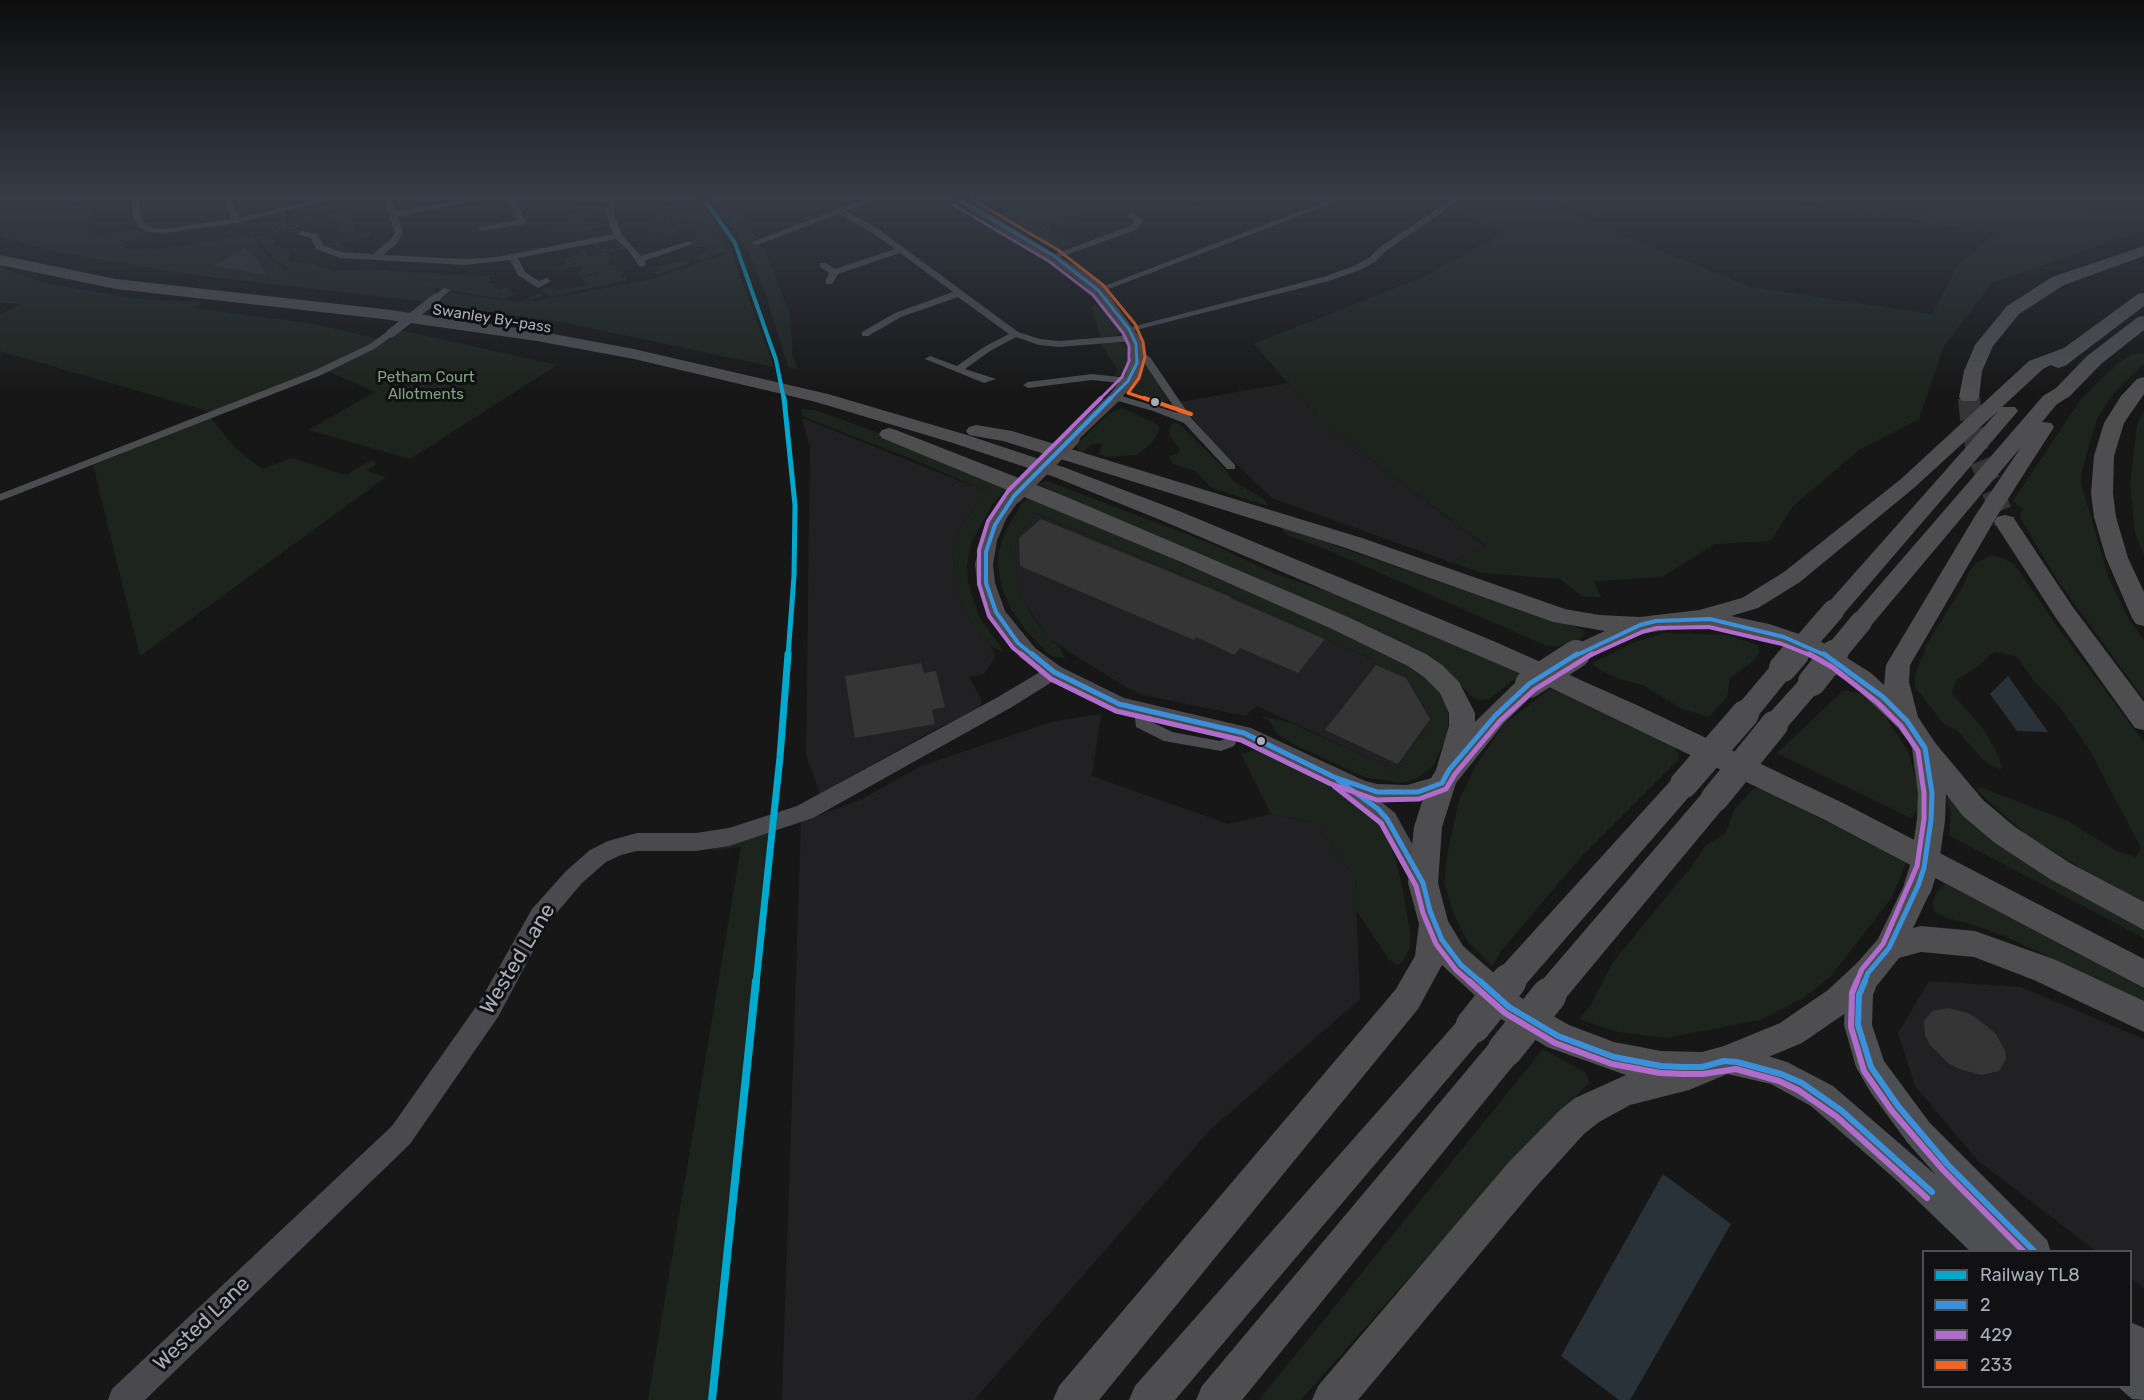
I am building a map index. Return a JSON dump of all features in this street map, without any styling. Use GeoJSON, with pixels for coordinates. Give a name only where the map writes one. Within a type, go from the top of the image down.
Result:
{"type":"FeatureCollection","features":[{"type":"Feature","properties":{"kind":"highway","name":"Swanley By-pass"},"geometry":{"type":"LineString","coordinates":[[21,264],[116,284],[383,314],[578,344]]}},
{"type":"Feature","properties":{"kind":"highway","name":"Swanley By-pass"},"geometry":{"type":"LineString","coordinates":[[77,264],[123,273],[389,304],[550,328],[702,358],[824,389],[976,432]]}},
{"type":"Feature","properties":{"kind":"highway"},"geometry":{"type":"LineString","coordinates":[[1969,397],[1973,371],[1984,345],[2013,310],[2058,281],[2106,264]]}},
{"type":"Feature","properties":{"kind":"highway"},"geometry":{"type":"LineString","coordinates":[[1149,1400],[1473,1026],[1515,974],[1684,784],[1992,428],[2069,352],[2144,298]]}},
{"type":"Feature","properties":{"kind":"highway"},"geometry":{"type":"LineString","coordinates":[[1216,1400],[1295,1307],[1549,995],[2019,436],[2050,400],[2063,392],[2094,360],[2144,321]]}},
{"type":"Feature","properties":{"kind":"highway"},"geometry":{"type":"LineString","coordinates":[[578,344],[747,387],[812,406],[895,436],[1054,500],[1408,655],[1426,666],[1442,679],[1459,704],[1462,713],[1462,726],[1428,827],[1424,852],[1423,883],[1434,924],[1452,955],[1509,1007],[1558,1036],[1614,1058],[1661,1066],[1713,1064]]}},
{"type":"Feature","properties":{"kind":"highway"},"geometry":{"type":"LineString","coordinates":[[578,344],[695,367],[821,398],[960,439],[1048,469],[1171,516],[1448,631],[1632,714],[1835,812],[2144,974]]}},
{"type":"Feature","properties":{"kind":"highway"},"geometry":{"type":"LineString","coordinates":[[976,432],[1005,435],[1191,491],[1365,547],[1560,616],[1599,623],[1640,625],[1697,618],[1750,603],[1792,577],[1908,483],[2036,365],[2069,352]]}},
{"type":"Feature","properties":{"kind":"highway"},"geometry":{"type":"LineString","coordinates":[[2144,383],[2128,400],[2114,423],[2104,456],[2102,493],[2105,517],[2117,558],[2144,618]]}},
{"type":"Feature","properties":{"kind":"highway"},"geometry":{"type":"LineString","coordinates":[[1907,721],[1896,682],[1898,665],[1986,516],[2047,422],[2063,392]]}},
{"type":"Feature","properties":{"kind":"highway"},"geometry":{"type":"LineString","coordinates":[[976,432],[1174,503],[1377,585],[1520,648],[1858,807],[2144,953]]}},
{"type":"Feature","properties":{"kind":"highway"},"geometry":{"type":"LineString","coordinates":[[2005,522],[2064,612],[2144,721]]}},
{"type":"Feature","properties":{"kind":"highway"},"geometry":{"type":"LineString","coordinates":[[1697,618],[1749,627],[1811,647],[1862,679],[1907,721],[1925,748],[1973,808],[2005,835],[2053,867],[2144,917]]}},
{"type":"Feature","properties":{"kind":"highway"},"geometry":{"type":"LineString","coordinates":[[1445,776],[1495,716],[1529,684],[1577,654],[1640,625]]}},
{"type":"Feature","properties":{"kind":"highway"},"geometry":{"type":"LineString","coordinates":[[1332,1400],[1521,1176],[1572,1122],[1587,1110],[1624,1091],[1682,1077],[1791,1033],[1839,1000],[1868,973],[1889,948],[1924,868],[1931,820],[1932,793],[1925,748]]}},
{"type":"Feature","properties":{"kind":"highway"},"geometry":{"type":"LineString","coordinates":[[1073,1400],[1407,999],[1430,958],[1434,924]]}},
{"type":"Feature","properties":{"kind":"highway"},"geometry":{"type":"LineString","coordinates":[[1889,948],[1921,939],[1975,944],[2045,970],[2144,1017]]}},
{"type":"Feature","properties":{"kind":"main road"},"geometry":{"type":"LineString","coordinates":[[1065,264],[1098,290],[1131,333],[1137,353],[1135,369],[1115,397],[1014,496],[998,519],[989,541],[984,564],[986,583],[996,612],[1010,633],[1028,653],[1054,672],[1099,696],[1141,710],[1244,733],[1334,777],[1377,792],[1418,792],[1445,776]]}},
{"type":"Feature","properties":{"kind":"main road","name":"Wested Lane"},"geometry":{"type":"LineString","coordinates":[[123,1400],[402,1135],[489,1009],[540,916],[574,877],[598,856],[616,847],[637,842],[696,842],[729,837],[805,812],[1005,702],[1054,672]]}},
{"type":"Feature","properties":{"kind":"main road"},"geometry":{"type":"LineString","coordinates":[[1334,777],[1387,819],[1423,883]]}},
{"type":"Feature","properties":{"kind":"main road"},"geometry":{"type":"LineString","coordinates":[[1868,973],[1859,995],[1858,1025],[1866,1052],[1881,1083],[1948,1166],[2034,1250]]}},
{"type":"Feature","properties":{"kind":"main road"},"geometry":{"type":"LineString","coordinates":[[1713,1064],[1749,1064],[1778,1072],[1822,1096],[1905,1167],[1994,1250]]}},
{"type":"Feature","properties":{"kind":"main road"},"geometry":{"type":"LineString","coordinates":[[2132,1341],[2144,1350]]}},
{"type":"Feature","properties":{"kind":"main road"},"geometry":{"type":"LineString","coordinates":[[2132,1378],[2144,1388]]}},
{"type":"Feature","properties":{"kind":"street"},"geometry":{"type":"LineString","coordinates":[[517,264],[521,273],[538,285],[547,281]]}},
{"type":"Feature","properties":{"kind":"street"},"geometry":{"type":"LineString","coordinates":[[829,282],[834,272],[858,264]]}},
{"type":"Feature","properties":{"kind":"street"},"geometry":{"type":"LineString","coordinates":[[920,264],[957,294],[1015,334],[1039,342],[1059,344],[1131,333],[1314,282],[1362,264]]}},
{"type":"Feature","properties":{"kind":"street"},"geometry":{"type":"LineString","coordinates":[[1098,290],[1166,264]]}},
{"type":"Feature","properties":{"kind":"street"},"geometry":{"type":"LineString","coordinates":[[822,265],[834,272]]}},
{"type":"Feature","properties":{"kind":"street"},"geometry":{"type":"LineString","coordinates":[[0,498],[315,374],[373,346],[447,290]]}},
{"type":"Feature","properties":{"kind":"street"},"geometry":{"type":"LineString","coordinates":[[865,333],[898,315],[957,294]]}},
{"type":"Feature","properties":{"kind":"street"},"geometry":{"type":"LineString","coordinates":[[958,370],[987,349],[1015,334]]}},
{"type":"Feature","properties":{"kind":"street"},"geometry":{"type":"LineString","coordinates":[[1137,353],[1147,359],[1188,421],[1231,467]]}},
{"type":"Feature","properties":{"kind":"street"},"geometry":{"type":"LineString","coordinates":[[930,359],[984,380],[991,379]]}},
{"type":"Feature","properties":{"kind":"street"},"geometry":{"type":"LineString","coordinates":[[1028,385],[1092,377],[1128,381]]}},
{"type":"Feature","properties":{"kind":"street"},"geometry":{"type":"LineString","coordinates":[[1115,397],[1188,421]]}},
{"type":"Feature","properties":{"kind":"street"},"geometry":{"type":"LineString","coordinates":[[1141,710],[1142,723],[1169,736],[1221,747],[1229,742]]}},
{"type":"Feature","properties":{"kind":"shaded area"},"geometry":{"type":"Polygon","coordinates":[[[260,264],[266,275],[214,266],[260,264]]]}},
{"type":"Feature","properties":{"kind":"shaded area"},"geometry":{"type":"Polygon","coordinates":[[[1288,383],[1324,424],[1486,547],[1450,562],[1272,498],[1213,442],[1179,402],[1288,383]]]}},
{"type":"Feature","properties":{"kind":"shaded area"},"geometry":{"type":"Polygon","coordinates":[[[802,418],[985,491],[958,531],[953,551],[958,594],[976,631],[996,656],[984,674],[969,677],[981,698],[981,705],[975,711],[934,730],[820,794],[806,755],[810,448],[802,418]]]}},
{"type":"Feature","properties":{"kind":"shaded area"},"geometry":{"type":"Polygon","coordinates":[[[1032,512],[1266,610],[1375,660],[1373,663],[1407,678],[1432,720],[1395,770],[1257,706],[1245,716],[1143,695],[1127,688],[1048,638],[1021,597],[1017,583],[1015,544],[1032,512]]]}},
{"type":"Feature","properties":{"kind":"shaded area"},"geometry":{"type":"Polygon","coordinates":[[[2008,676],[2048,732],[2017,731],[1990,694],[2008,676]]]}},
{"type":"Feature","properties":{"kind":"shaded area"},"geometry":{"type":"Polygon","coordinates":[[[1101,714],[1092,776],[1228,824],[1271,814],[1315,823],[1355,876],[1360,999],[1210,1130],[974,1400],[782,1400],[801,822],[862,799],[921,766],[1051,722],[1101,714]]]}},
{"type":"Feature","properties":{"kind":"shaded area"},"geometry":{"type":"Polygon","coordinates":[[[1929,981],[2021,987],[2144,1039],[2144,1288],[2132,1279],[2132,1250],[2095,1250],[1978,1161],[1915,1086],[1898,1033],[1929,981]]]}},
{"type":"Feature","properties":{"kind":"shaded area"},"geometry":{"type":"Polygon","coordinates":[[[1663,1174],[1731,1224],[1630,1400],[1619,1400],[1561,1356],[1663,1174]]]}},
{"type":"Feature","properties":{"kind":"green space"},"geometry":{"type":"Polygon","coordinates":[[[129,264],[278,264],[285,270],[315,278],[291,271],[282,264],[314,264],[316,267],[332,269],[331,271],[371,270],[428,273],[426,275],[441,273],[440,275],[491,276],[489,277],[491,281],[487,283],[496,284],[493,286],[498,289],[508,287],[512,290],[508,292],[517,293],[503,299],[422,286],[437,290],[426,302],[187,274],[129,264]]]}},
{"type":"Feature","properties":{"kind":"green space"},"geometry":{"type":"Polygon","coordinates":[[[564,264],[618,265],[614,268],[617,272],[622,271],[624,274],[620,277],[625,276],[627,280],[551,297],[540,290],[549,287],[558,290],[587,285],[581,277],[597,274],[597,272],[580,276],[578,272],[582,270],[580,266],[560,270],[558,267],[564,264]]]}},
{"type":"Feature","properties":{"kind":"green space"},"geometry":{"type":"Polygon","coordinates":[[[648,264],[653,268],[668,264],[688,264],[657,275],[653,272],[659,270],[658,268],[651,269],[648,264]]]}},
{"type":"Feature","properties":{"kind":"green space"},"geometry":{"type":"Polygon","coordinates":[[[694,264],[736,264],[774,367],[562,322],[432,304],[451,293],[519,302],[539,293],[544,296],[522,302],[652,279],[694,264]]]}},
{"type":"Feature","properties":{"kind":"green space"},"geometry":{"type":"Polygon","coordinates":[[[753,264],[770,264],[790,314],[793,357],[799,370],[788,367],[766,296],[753,264]]]}},
{"type":"Feature","properties":{"kind":"green space"},"geometry":{"type":"Polygon","coordinates":[[[1447,264],[1695,264],[1750,287],[1932,314],[1960,264],[2046,264],[1992,283],[1944,346],[1919,419],[1859,450],[1793,506],[1771,541],[1715,544],[1662,577],[1594,581],[1601,597],[1583,597],[1560,579],[1482,573],[1451,562],[1486,546],[1324,424],[1254,344],[1426,276],[1447,264]]]}},
{"type":"Feature","properties":{"kind":"green space"},"geometry":{"type":"Polygon","coordinates":[[[0,266],[44,283],[137,299],[203,302],[194,308],[315,324],[379,339],[317,371],[211,412],[0,351],[0,315],[20,304],[0,303],[0,266]]]}},
{"type":"Feature","properties":{"kind":"green space"},"geometry":{"type":"Polygon","coordinates":[[[1103,304],[1121,332],[1114,336],[1101,337],[1091,306],[1103,304]]]}},
{"type":"Feature","properties":{"kind":"green space","name":"Petham Court Allotments"},"geometry":{"type":"Polygon","coordinates":[[[400,330],[557,365],[410,459],[309,430],[375,392],[328,371],[378,347],[400,330]]]}},
{"type":"Feature","properties":{"kind":"green space"},"geometry":{"type":"Polygon","coordinates":[[[1117,342],[1126,345],[1128,357],[1122,375],[1115,376],[1117,369],[1101,344],[1117,342]]]}},
{"type":"Feature","properties":{"kind":"green space"},"geometry":{"type":"Polygon","coordinates":[[[2134,354],[2144,354],[2144,363],[2112,395],[2097,419],[2082,470],[2081,483],[2109,579],[2130,621],[2144,640],[2144,699],[2060,584],[2020,518],[2024,510],[2013,501],[2081,399],[2118,363],[2134,354]]]}},
{"type":"Feature","properties":{"kind":"green space"},"geometry":{"type":"Polygon","coordinates":[[[1144,361],[1169,398],[1168,401],[1159,403],[1141,400],[1130,393],[1144,361]]]}},
{"type":"Feature","properties":{"kind":"green space"},"geometry":{"type":"Polygon","coordinates":[[[1122,408],[1157,424],[1160,428],[1153,442],[1137,455],[1106,457],[1099,454],[1102,444],[1099,443],[1090,445],[1085,451],[1080,452],[1077,446],[1079,442],[1109,413],[1122,408]]]}},
{"type":"Feature","properties":{"kind":"green space"},"geometry":{"type":"Polygon","coordinates":[[[802,409],[815,410],[873,431],[1006,485],[1007,488],[992,505],[971,543],[967,566],[968,582],[979,617],[1005,653],[990,646],[976,631],[958,594],[953,551],[958,531],[985,491],[920,462],[804,417],[802,409]]]}},
{"type":"Feature","properties":{"kind":"green space"},"geometry":{"type":"Polygon","coordinates":[[[2144,410],[2144,556],[2135,533],[2130,485],[2137,426],[2144,410]]]}},
{"type":"Feature","properties":{"kind":"green space"},"geometry":{"type":"Polygon","coordinates":[[[210,417],[235,448],[262,469],[292,458],[346,475],[371,460],[377,463],[367,471],[386,477],[140,656],[93,465],[210,417]]]}},
{"type":"Feature","properties":{"kind":"green space"},"geometry":{"type":"Polygon","coordinates":[[[1172,423],[1179,424],[1226,470],[1233,481],[1264,499],[1268,506],[1215,489],[1209,486],[1197,472],[1173,464],[1169,457],[1179,452],[1180,449],[1169,435],[1172,423]]]}},
{"type":"Feature","properties":{"kind":"green space"},"geometry":{"type":"Polygon","coordinates":[[[1047,481],[1212,544],[1273,573],[1335,594],[1521,674],[1489,699],[1478,700],[1471,696],[1444,667],[1418,650],[1037,484],[1047,481]]]}},
{"type":"Feature","properties":{"kind":"green space"},"geometry":{"type":"Polygon","coordinates":[[[1029,497],[1399,657],[1437,684],[1448,705],[1448,734],[1433,766],[1416,779],[1401,783],[1365,777],[1293,744],[1278,734],[1269,721],[1260,716],[1291,723],[1395,770],[1432,720],[1407,678],[1373,663],[1374,659],[1266,610],[1033,512],[1015,544],[1017,583],[1021,597],[1033,617],[1048,638],[1060,648],[1065,658],[1051,656],[1027,632],[1011,609],[1002,589],[998,564],[999,550],[1006,530],[1023,502],[1029,497]]]}},
{"type":"Feature","properties":{"kind":"green space"},"geometry":{"type":"Polygon","coordinates":[[[1285,528],[1537,616],[1576,627],[1585,631],[1584,634],[1580,639],[1557,647],[1545,645],[1323,548],[1290,536],[1283,532],[1282,529],[1285,528]]]}},
{"type":"Feature","properties":{"kind":"green space"},"geometry":{"type":"Polygon","coordinates":[[[1991,555],[2003,558],[2015,565],[2056,625],[2144,742],[2144,906],[2025,834],[1977,790],[1980,787],[2068,821],[2116,851],[2136,857],[2141,848],[2089,749],[2059,706],[2034,681],[2017,657],[1998,652],[1992,653],[1979,666],[1956,680],[1952,693],[1984,730],[1999,757],[2002,768],[2000,770],[1982,759],[1958,731],[1943,723],[1915,687],[1915,676],[1927,644],[1963,586],[1969,572],[1976,563],[1991,555]]]}},
{"type":"Feature","properties":{"kind":"green space"},"geometry":{"type":"Polygon","coordinates":[[[1664,633],[1726,635],[1758,645],[1760,652],[1752,662],[1730,678],[1727,697],[1709,717],[1682,709],[1643,685],[1619,679],[1600,670],[1592,663],[1635,642],[1664,633]]]}},
{"type":"Feature","properties":{"kind":"green space"},"geometry":{"type":"Polygon","coordinates":[[[1551,688],[1623,718],[1674,747],[1679,759],[1581,857],[1501,951],[1492,966],[1468,942],[1454,915],[1444,883],[1447,855],[1459,800],[1475,767],[1504,724],[1551,688]]]}},
{"type":"Feature","properties":{"kind":"green space"},"geometry":{"type":"Polygon","coordinates":[[[1844,690],[1864,694],[1878,706],[1908,751],[1918,787],[1918,809],[1911,818],[1777,753],[1844,690]]]}},
{"type":"Feature","properties":{"kind":"green space"},"geometry":{"type":"Polygon","coordinates":[[[1257,749],[1283,758],[1333,784],[1357,800],[1384,830],[1402,885],[1410,932],[1410,947],[1402,963],[1396,965],[1388,958],[1356,910],[1355,876],[1315,823],[1271,814],[1241,754],[1257,749]]]}},
{"type":"Feature","properties":{"kind":"green space"},"geometry":{"type":"Polygon","coordinates":[[[1754,788],[1762,788],[1906,863],[1892,897],[1880,913],[1830,977],[1803,998],[1760,1020],[1666,1038],[1618,1032],[1579,1019],[1591,1005],[1613,962],[1695,862],[1705,846],[1726,833],[1734,810],[1754,788]]]}},
{"type":"Feature","properties":{"kind":"green space"},"geometry":{"type":"Polygon","coordinates":[[[1951,797],[2144,926],[2144,938],[1949,835],[1951,812],[1946,798],[1951,797]]]}},
{"type":"Feature","properties":{"kind":"green space"},"geometry":{"type":"Polygon","coordinates":[[[770,829],[709,1400],[648,1400],[741,847],[714,850],[714,844],[770,829]]]}},
{"type":"Feature","properties":{"kind":"green space"},"geometry":{"type":"Polygon","coordinates":[[[1946,884],[2030,926],[2144,989],[2144,1002],[2009,938],[1947,918],[1934,911],[1933,902],[1937,891],[1946,884]]]}},
{"type":"Feature","properties":{"kind":"green space"},"geometry":{"type":"Polygon","coordinates":[[[1543,1049],[1586,1073],[1589,1083],[1513,1160],[1301,1400],[1259,1400],[1543,1049]]]}},
{"type":"Feature","properties":{"kind":"building"},"geometry":{"type":"Polygon","coordinates":[[[1041,519],[1231,597],[1325,639],[1298,673],[1240,648],[1234,655],[1196,637],[1194,640],[1020,566],[1019,538],[1041,519]]]}},
{"type":"Feature","properties":{"kind":"building"},"geometry":{"type":"Polygon","coordinates":[[[921,663],[924,673],[936,671],[945,707],[932,710],[935,724],[855,738],[845,676],[921,663]]]}},
{"type":"Feature","properties":{"kind":"building"},"geometry":{"type":"Polygon","coordinates":[[[1376,665],[1406,678],[1430,719],[1398,764],[1325,730],[1376,665]]]}},
{"type":"Feature","properties":{"kind":"building"},"geometry":{"type":"Polygon","coordinates":[[[1948,1008],[1968,1013],[1996,1034],[2005,1051],[2006,1059],[1999,1071],[1981,1075],[1959,1069],[1948,1063],[1931,1046],[1925,1036],[1924,1021],[1932,1011],[1948,1008]]]}},
{"type":"Feature","properties":{"kind":"tunnel"},"geometry":{"type":"LineString","coordinates":[[1969,398],[1972,429],[1979,456],[2005,522]]}},
{"type":"Feature","properties":{"kind":"rail line","name":"TL8"},"geometry":{"type":"LineString","coordinates":[[712,1400],[780,757],[794,576],[795,505],[786,409],[776,360],[742,264]]}},
{"type":"Feature","properties":{"kind":"transit line","name":"429"},"geometry":{"type":"LineString","coordinates":[[1053,264],[1093,295],[1123,333],[1129,346],[1129,361],[1122,377],[1008,491],[988,521],[979,550],[979,584],[989,616],[1013,648],[1051,679],[1116,711],[1241,740],[1331,784],[1377,800],[1419,799],[1446,789],[1455,774],[1500,721],[1534,690],[1591,655],[1642,632],[1657,628],[1709,627],[1782,644],[1832,667],[1878,703],[1901,726],[1918,751],[1924,793],[1924,819],[1917,866],[1911,883],[1883,944],[1862,969],[1852,993],[1851,1027],[1864,1071],[1892,1111],[1943,1170],[2022,1250]]}},
{"type":"Feature","properties":{"kind":"transit line","name":"2"},"geometry":{"type":"LineString","coordinates":[[1065,264],[1098,290],[1129,329],[1136,344],[1137,363],[1128,381],[1014,496],[995,525],[986,552],[986,583],[996,612],[1018,643],[1054,672],[1119,704],[1244,733],[1334,777],[1377,792],[1418,792],[1442,783],[1449,770],[1495,716],[1529,684],[1588,648],[1640,625],[1656,621],[1710,619],[1784,637],[1811,647],[1836,661],[1883,697],[1907,721],[1925,748],[1932,793],[1931,820],[1924,868],[1918,886],[1889,948],[1868,973],[1859,995],[1858,1025],[1871,1067],[1898,1106],[1948,1165],[2033,1250]]}},
{"type":"Feature","properties":{"kind":"transit line","name":"233"},"geometry":{"type":"LineString","coordinates":[[1076,264],[1103,285],[1135,324],[1143,342],[1145,357],[1139,378],[1128,393],[1191,414]]}},
{"type":"Feature","properties":{"kind":"transit line","name":"2"},"geometry":{"type":"LineString","coordinates":[[1338,780],[1378,809],[1387,819],[1423,883],[1430,911],[1442,940],[1461,965],[1509,1007],[1558,1036],[1614,1057],[1661,1066],[1683,1067],[1702,1067],[1724,1061],[1737,1062],[1781,1074],[1802,1083],[1842,1111],[1932,1192]]}},
{"type":"Feature","properties":{"kind":"transit line","name":"429"},"geometry":{"type":"LineString","coordinates":[[1334,786],[1381,823],[1416,886],[1423,913],[1436,944],[1456,970],[1505,1013],[1555,1043],[1612,1064],[1660,1073],[1683,1074],[1703,1074],[1736,1069],[1779,1081],[1798,1090],[1837,1117],[1927,1198]]}}]}
